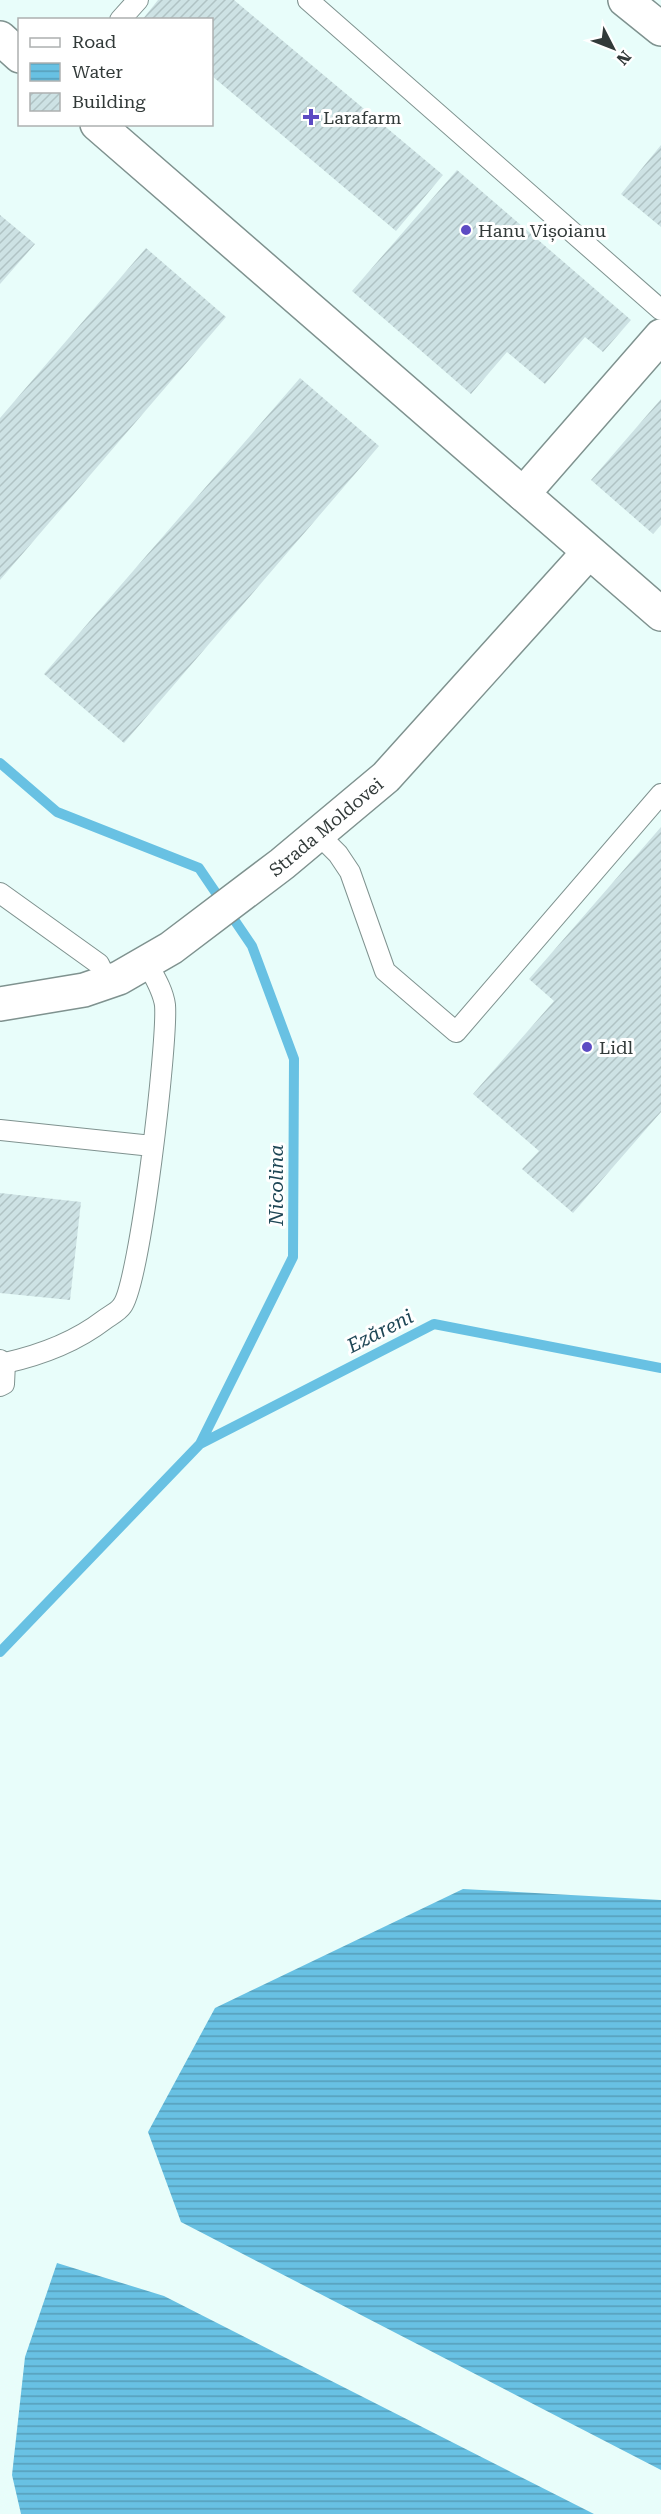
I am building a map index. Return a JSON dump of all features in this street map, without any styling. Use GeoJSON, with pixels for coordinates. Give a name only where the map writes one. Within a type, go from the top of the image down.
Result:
{"type":"FeatureCollection","features":[{"type":"Feature","properties":{"kind":"street"},"geometry":{"type":"LineString","coordinates":[[625,0],[661,29]]}},
{"type":"Feature","properties":{"kind":"street"},"geometry":{"type":"LineString","coordinates":[[0,38],[18,54]]}},
{"type":"Feature","properties":{"kind":"street"},"geometry":{"type":"LineString","coordinates":[[100,126],[588,553],[661,614]]}},
{"type":"Feature","properties":{"kind":"street"},"geometry":{"type":"LineString","coordinates":[[523,494],[661,336]]}},
{"type":"Feature","properties":{"kind":"street","name":"Strada Moldovei"},"geometry":{"type":"LineString","coordinates":[[0,1004],[84,990],[108,983],[159,956],[282,864],[386,777],[588,553]]}},
{"type":"Feature","properties":{"kind":"lane"},"geometry":{"type":"LineString","coordinates":[[122,18],[138,0]]}},
{"type":"Feature","properties":{"kind":"lane"},"geometry":{"type":"LineString","coordinates":[[308,0],[661,310]]}},
{"type":"Feature","properties":{"kind":"lane"},"geometry":{"type":"LineString","coordinates":[[319,835],[338,854],[350,872],[357,899],[385,971],[456,1032],[661,794]]}},
{"type":"Feature","properties":{"kind":"lane"},"geometry":{"type":"LineString","coordinates":[[0,892],[99,964],[108,983]]}},
{"type":"Feature","properties":{"kind":"lane"},"geometry":{"type":"LineString","coordinates":[[0,1386],[4,1384],[2,1362],[41,1356],[87,1333],[123,1306],[138,1253],[161,1069],[165,1004],[158,984],[159,956]]}},
{"type":"Feature","properties":{"kind":"lane"},"geometry":{"type":"LineString","coordinates":[[0,1130],[152,1146]]}},
{"type":"Feature","properties":{"kind":"water"},"geometry":{"type":"Polygon","coordinates":[[[463,1889],[661,1900],[661,2470],[181,2222],[148,2132],[215,2008],[463,1889]]]}},
{"type":"Feature","properties":{"kind":"water"},"geometry":{"type":"Polygon","coordinates":[[[57,2263],[164,2296],[594,2514],[21,2514],[12,2475],[25,2357],[57,2263]]]}},
{"type":"Feature","properties":{"kind":"building"},"geometry":{"type":"Polygon","coordinates":[[[158,0],[234,0],[443,175],[396,231],[213,77],[213,18],[144,18],[158,0]]]}},
{"type":"Feature","properties":{"kind":"building"},"geometry":{"type":"Polygon","coordinates":[[[661,145],[661,227],[621,194],[661,145]]]}},
{"type":"Feature","properties":{"kind":"building","name":"Hanu Vișoianu"},"geometry":{"type":"Polygon","coordinates":[[[457,170],[631,320],[603,352],[585,337],[545,384],[507,352],[471,394],[352,291],[457,170]]]}},
{"type":"Feature","properties":{"kind":"building"},"geometry":{"type":"Polygon","coordinates":[[[0,215],[35,244],[0,284],[0,215]]]}},
{"type":"Feature","properties":{"kind":"building"},"geometry":{"type":"Polygon","coordinates":[[[146,248],[226,317],[0,580],[0,418],[146,248]]]}},
{"type":"Feature","properties":{"kind":"building"},"geometry":{"type":"Polygon","coordinates":[[[300,378],[379,446],[124,743],[44,674],[300,378]]]}},
{"type":"Feature","properties":{"kind":"building"},"geometry":{"type":"Polygon","coordinates":[[[661,399],[661,525],[653,534],[591,480],[661,399]]]}},
{"type":"Feature","properties":{"kind":"building","name":"Lidl"},"geometry":{"type":"Polygon","coordinates":[[[661,827],[661,1112],[573,1213],[522,1169],[539,1151],[473,1094],[554,1001],[529,979],[661,827]]]}},
{"type":"Feature","properties":{"kind":"building"},"geometry":{"type":"Polygon","coordinates":[[[0,1193],[81,1202],[70,1300],[0,1293],[0,1193]]]}},
{"type":"Feature","properties":{"kind":"waterway","name":"Nicolina"},"geometry":{"type":"LineString","coordinates":[[0,763],[57,812],[199,868],[252,946],[294,1059],[293,1257],[200,1444],[0,1652]]}},
{"type":"Feature","properties":{"kind":"waterway","name":"Ezăreni"},"geometry":{"type":"LineString","coordinates":[[200,1444],[434,1324],[661,1368]]}},
{"type":"Feature","properties":{"kind":"place","name":"Larafarm"},"geometry":{"type":"Point","coordinates":[311,117]}},
{"type":"Feature","properties":{"kind":"place","name":"Hanu Vișoianu"},"geometry":{"type":"Point","coordinates":[466,230]}},
{"type":"Feature","properties":{"kind":"place","name":"Lidl"},"geometry":{"type":"Point","coordinates":[587,1047]}}]}
